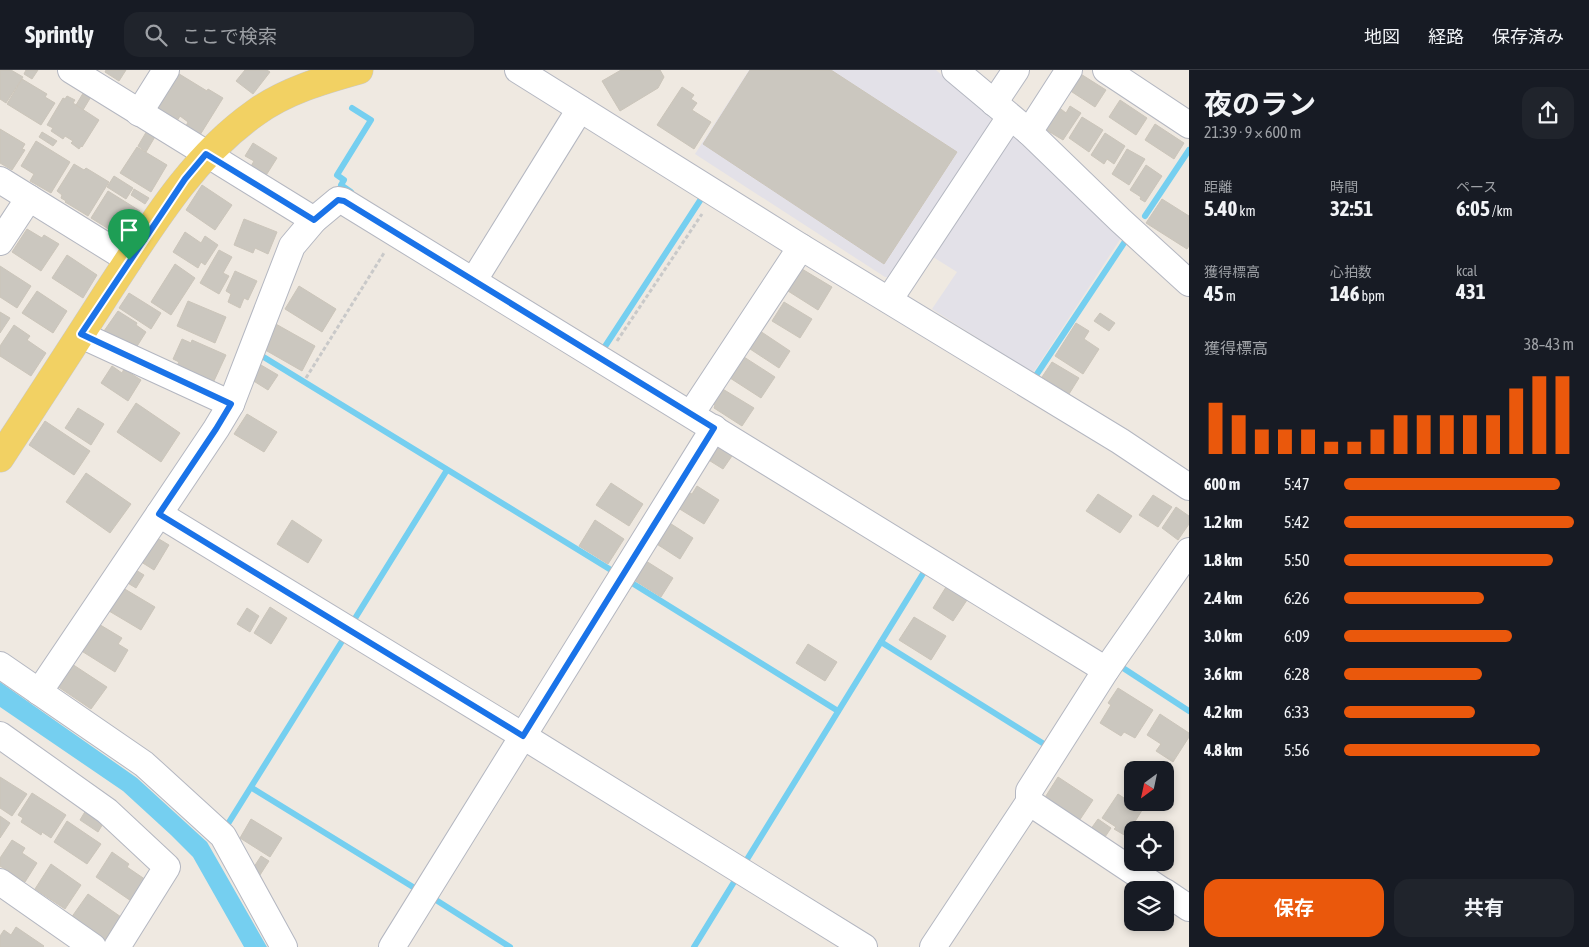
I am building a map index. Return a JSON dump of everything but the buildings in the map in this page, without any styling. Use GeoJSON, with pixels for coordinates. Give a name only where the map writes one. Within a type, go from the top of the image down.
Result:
{"type":"FeatureCollection","features":[{"type":"Feature","properties":{"kind":"main road"},"geometry":{"type":"LineString","coordinates":[[0,458],[129,260],[185,179],[206,154],[248,118],[280,98],[331,78],[359,70]]}},
{"type":"Feature","properties":{"kind":"street"},"geometry":{"type":"LineString","coordinates":[[71,70],[314,220]]}},
{"type":"Feature","properties":{"kind":"street"},"geometry":{"type":"LineString","coordinates":[[139,113],[166,70]]}},
{"type":"Feature","properties":{"kind":"street"},"geometry":{"type":"LineString","coordinates":[[518,70],[801,247],[1103,431],[1189,487]]}},
{"type":"Feature","properties":{"kind":"street"},"geometry":{"type":"LineString","coordinates":[[955,70],[1011,117],[1189,283]]}},
{"type":"Feature","properties":{"kind":"street"},"geometry":{"type":"LineString","coordinates":[[1011,117],[1016,70]]}},
{"type":"Feature","properties":{"kind":"street"},"geometry":{"type":"LineString","coordinates":[[889,300],[1011,117],[1070,70]]}},
{"type":"Feature","properties":{"kind":"street"},"geometry":{"type":"LineString","coordinates":[[1106,70],[1189,125]]}},
{"type":"Feature","properties":{"kind":"street"},"geometry":{"type":"LineString","coordinates":[[474,280],[580,109]]}},
{"type":"Feature","properties":{"kind":"street"},"geometry":{"type":"LineString","coordinates":[[0,180],[129,260]]}},
{"type":"Feature","properties":{"kind":"street"},"geometry":{"type":"LineString","coordinates":[[0,242],[29,198]]}},
{"type":"Feature","properties":{"kind":"street"},"geometry":{"type":"LineString","coordinates":[[39,692],[231,404],[292,246],[314,220],[338,200],[344,201],[474,280],[696,407],[714,428],[1106,670]]}},
{"type":"Feature","properties":{"kind":"street"},"geometry":{"type":"LineString","coordinates":[[696,407],[801,247]]}},
{"type":"Feature","properties":{"kind":"street"},"geometry":{"type":"LineString","coordinates":[[81,334],[231,404]]}},
{"type":"Feature","properties":{"kind":"street"},"geometry":{"type":"LineString","coordinates":[[392,947],[714,428]]}},
{"type":"Feature","properties":{"kind":"street"},"geometry":{"type":"LineString","coordinates":[[159,514],[864,947]]}},
{"type":"Feature","properties":{"kind":"street"},"geometry":{"type":"LineString","coordinates":[[933,947],[1029,802],[1029,791],[1106,670],[1189,550]]}},
{"type":"Feature","properties":{"kind":"street"},"geometry":{"type":"LineString","coordinates":[[0,665],[144,764],[223,836],[284,947]]}},
{"type":"Feature","properties":{"kind":"street"},"geometry":{"type":"LineString","coordinates":[[0,735],[107,811],[167,867],[117,947]]}},
{"type":"Feature","properties":{"kind":"street"},"geometry":{"type":"LineString","coordinates":[[1029,802],[1148,881]]}},
{"type":"Feature","properties":{"kind":"street"},"geometry":{"type":"LineString","coordinates":[[0,882],[93,947]]}},
{"type":"Feature","properties":{"kind":"street"},"geometry":{"type":"LineString","coordinates":[[1174,898],[1189,908]]}},
{"type":"Feature","properties":{"kind":"path"},"geometry":{"type":"LineString","coordinates":[[612,348],[716,194]]}},
{"type":"Feature","properties":{"kind":"path"},"geometry":{"type":"LineString","coordinates":[[306,378],[396,233]]}},
{"type":"Feature","properties":{"kind":"shaded area"},"geometry":{"type":"Polygon","coordinates":[[[749,70],[936,70],[991,118],[990,127],[890,277],[885,277],[695,154],[749,70]]]}},
{"type":"Feature","properties":{"kind":"shaded area"},"geometry":{"type":"Polygon","coordinates":[[[1014,137],[1123,235],[1033,373],[932,309],[957,272],[925,252],[1006,139],[1014,137]]]}},
{"type":"Feature","properties":{"kind":"water"},"geometry":{"type":"Polygon","coordinates":[[[0,682],[137,778],[207,842],[267,947],[244,947],[193,857],[123,791],[0,707],[0,682]]]}},
{"type":"Feature","properties":{"kind":"waterway"},"geometry":{"type":"LineString","coordinates":[[351,192],[341,185],[344,180],[337,175],[371,120],[352,108]]}},
{"type":"Feature","properties":{"kind":"waterway"},"geometry":{"type":"LineString","coordinates":[[1145,216],[1189,150]]}},
{"type":"Feature","properties":{"kind":"waterway"},"geometry":{"type":"LineString","coordinates":[[604,348],[703,196]]}},
{"type":"Feature","properties":{"kind":"waterway"},"geometry":{"type":"LineString","coordinates":[[1035,377],[1126,240]]}},
{"type":"Feature","properties":{"kind":"waterway"},"geometry":{"type":"LineString","coordinates":[[262,356],[611,570]]}},
{"type":"Feature","properties":{"kind":"waterway"},"geometry":{"type":"LineString","coordinates":[[354,620],[447,470]]}},
{"type":"Feature","properties":{"kind":"waterway"},"geometry":{"type":"LineString","coordinates":[[746,861],[924,572]]}},
{"type":"Feature","properties":{"kind":"waterway"},"geometry":{"type":"LineString","coordinates":[[632,583],[838,711]]}},
{"type":"Feature","properties":{"kind":"waterway"},"geometry":{"type":"LineString","coordinates":[[226,827],[344,638]]}},
{"type":"Feature","properties":{"kind":"waterway"},"geometry":{"type":"LineString","coordinates":[[881,642],[1044,744]]}},
{"type":"Feature","properties":{"kind":"waterway"},"geometry":{"type":"LineString","coordinates":[[1120,666],[1189,711]]}},
{"type":"Feature","properties":{"kind":"waterway"},"geometry":{"type":"LineString","coordinates":[[252,788],[413,887]]}},
{"type":"Feature","properties":{"kind":"waterway"},"geometry":{"type":"LineString","coordinates":[[694,947],[734,882]]}},
{"type":"Feature","properties":{"kind":"waterway"},"geometry":{"type":"LineString","coordinates":[[436,900],[510,947]]}},
{"type":"Feature","properties":{"kind":"route"},"geometry":{"type":"LineString","coordinates":[[206,154],[314,220],[338,200],[344,201],[714,428],[523,736],[159,514],[231,404],[81,334],[129,260],[185,179],[206,154]]}}]}
